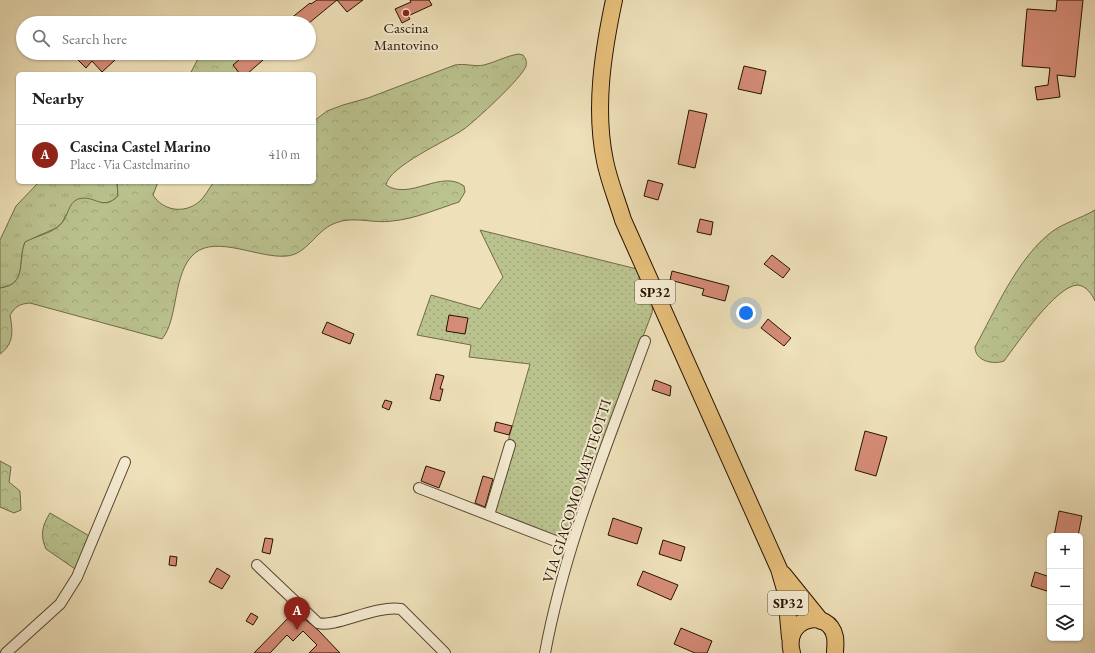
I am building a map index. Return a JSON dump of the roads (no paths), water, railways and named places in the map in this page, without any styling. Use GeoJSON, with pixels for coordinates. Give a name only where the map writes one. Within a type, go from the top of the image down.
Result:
{"type":"FeatureCollection","features":[{"type":"Feature","properties":{"kind":"main road","name":"SP32"},"geometry":{"type":"LineString","coordinates":[[614,0],[605,44],[599,110],[605,161],[623,220],[779,569],[786,593],[789,647]]}},
{"type":"Feature","properties":{"kind":"main road","name":"SP32"},"geometry":{"type":"LineString","coordinates":[[779,569],[821,621]]}},
{"type":"Feature","properties":{"kind":"main road"},"geometry":{"type":"LineString","coordinates":[[789,647],[796,626],[808,620],[821,621],[832,630],[835,636],[834,652]]}},
{"type":"Feature","properties":{"kind":"street","name":"VIA GIACOMO MATTEOTTI"},"geometry":{"type":"LineString","coordinates":[[545,653],[555,606],[571,548],[645,341]]}},
{"type":"Feature","properties":{"kind":"street"},"geometry":{"type":"LineString","coordinates":[[489,515],[510,445]]}},
{"type":"Feature","properties":{"kind":"street"},"geometry":{"type":"LineString","coordinates":[[6,653],[60,604],[69,591],[77,577],[125,462]]}},
{"type":"Feature","properties":{"kind":"street"},"geometry":{"type":"LineString","coordinates":[[419,488],[571,548]]}},
{"type":"Feature","properties":{"kind":"street"},"geometry":{"type":"LineString","coordinates":[[257,565],[301,609],[322,624],[381,608],[401,609],[445,653]]}},
{"type":"Feature","properties":{"kind":"place","name":"Cascina Mantovino"},"geometry":{"type":"Point","coordinates":[406,13]}},
{"type":"Feature","properties":{"kind":"place","name":"Cascina Castel Marino"},"geometry":{"type":"Point","coordinates":[297,630]}}]}
